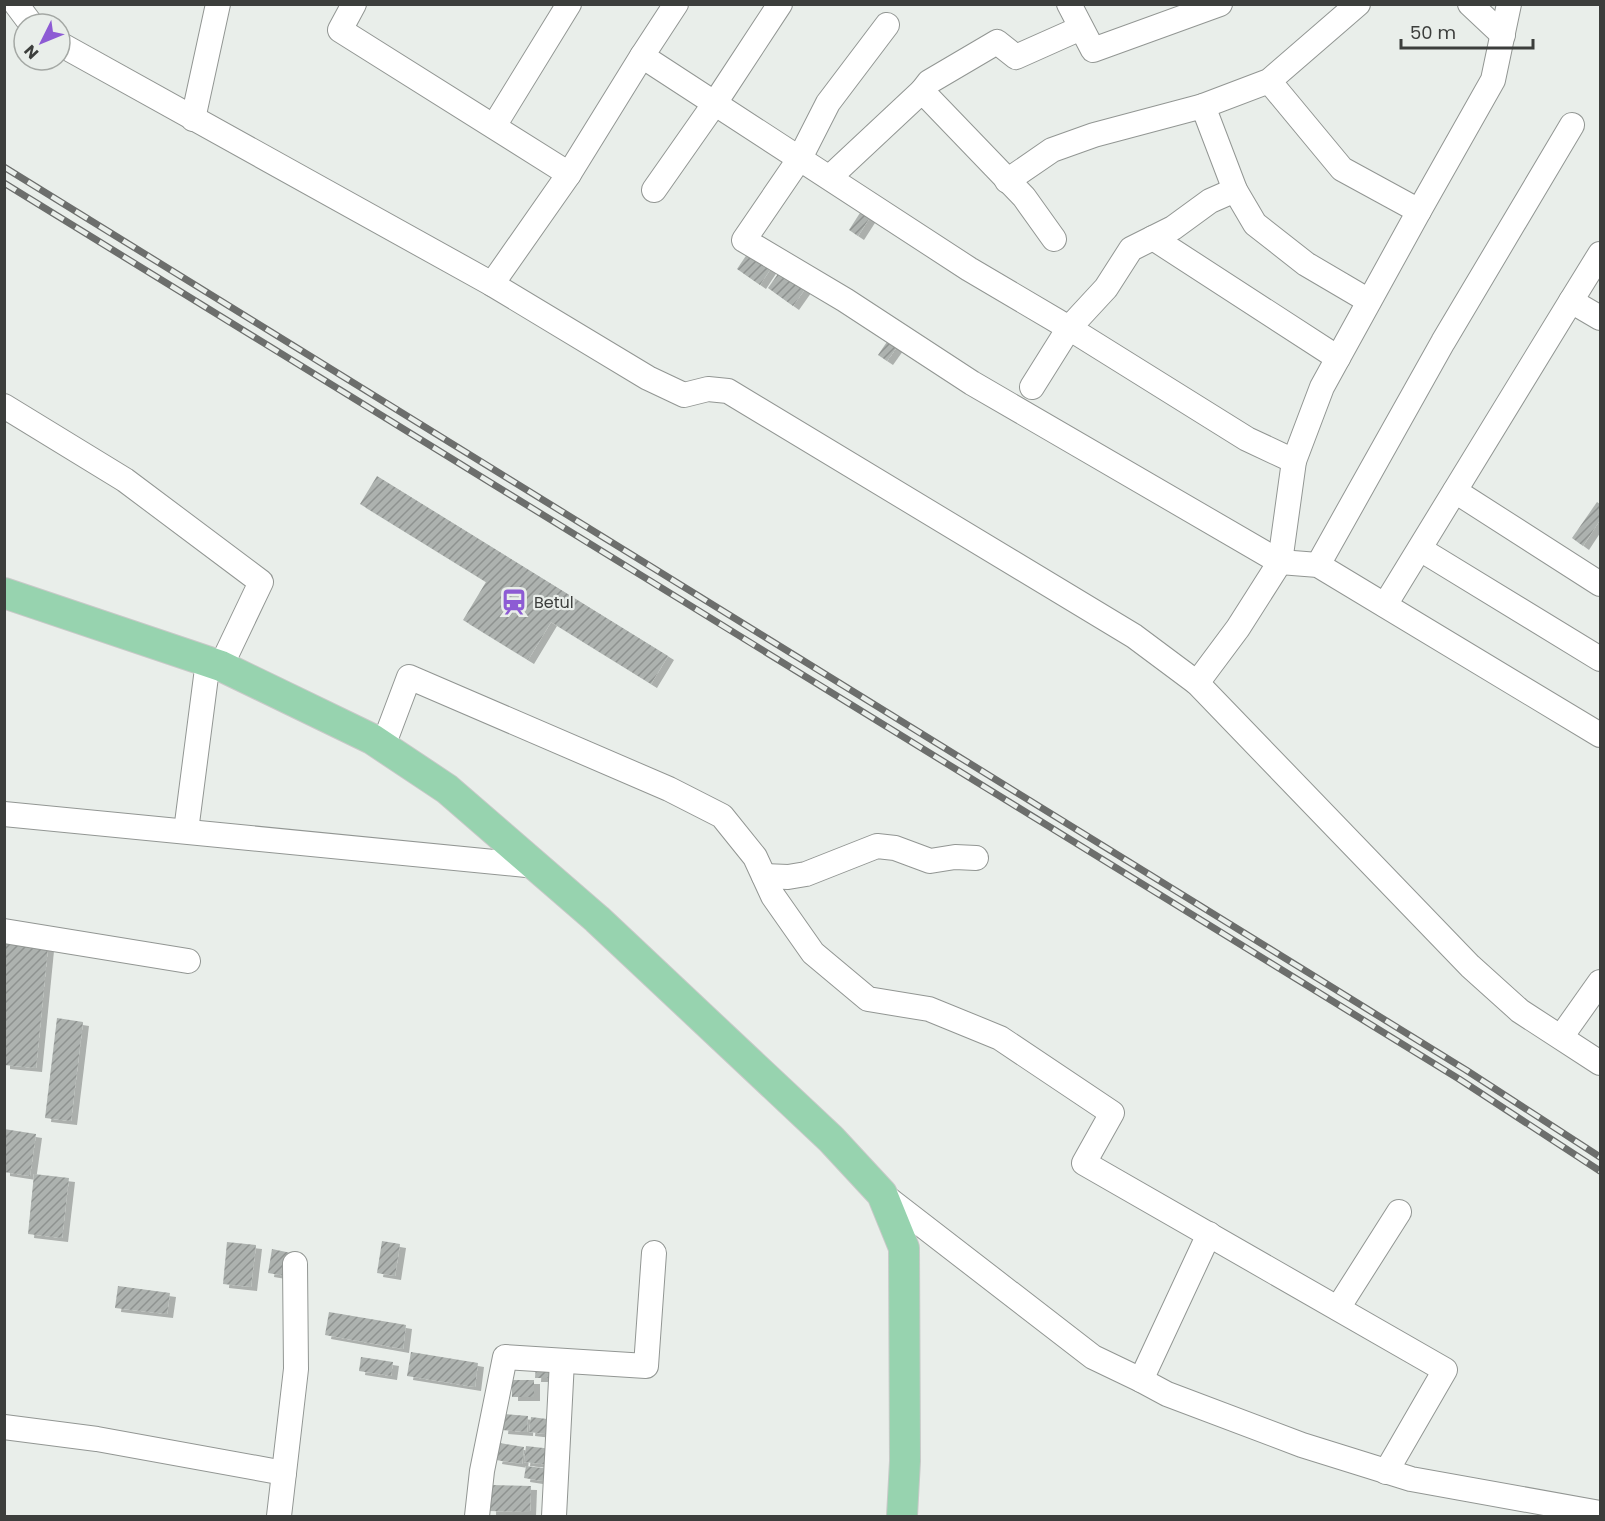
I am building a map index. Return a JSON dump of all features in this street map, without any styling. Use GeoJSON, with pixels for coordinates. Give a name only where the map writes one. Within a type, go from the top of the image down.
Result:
{"type":"FeatureCollection","features":[{"type":"Feature","properties":{"kind":"main road"},"geometry":{"type":"LineString","coordinates":[[4,593],[214,663],[383,746],[447,789],[597,919],[822,1130],[882,1194],[904,1248],[905,1461],[902,1516]]}},
{"type":"Feature","properties":{"kind":"street"},"geometry":{"type":"LineString","coordinates":[[193,119],[218,4]]}},
{"type":"Feature","properties":{"kind":"street"},"geometry":{"type":"LineString","coordinates":[[354,4],[340,30],[570,174]]}},
{"type":"Feature","properties":{"kind":"street"},"geometry":{"type":"LineString","coordinates":[[494,126],[569,4]]}},
{"type":"Feature","properties":{"kind":"street"},"geometry":{"type":"LineString","coordinates":[[492,284],[570,174],[676,4]]}},
{"type":"Feature","properties":{"kind":"street"},"geometry":{"type":"LineString","coordinates":[[654,190],[716,103],[780,4]]}},
{"type":"Feature","properties":{"kind":"street"},"geometry":{"type":"LineString","coordinates":[[1069,4],[1093,50],[1220,4]]}},
{"type":"Feature","properties":{"kind":"street"},"geometry":{"type":"LineString","coordinates":[[1007,181],[1052,150],[1094,135],[1203,105],[1269,81],[1358,4]]}},
{"type":"Feature","properties":{"kind":"street"},"geometry":{"type":"LineString","coordinates":[[1470,4],[1503,35]]}},
{"type":"Feature","properties":{"kind":"street"},"geometry":{"type":"LineString","coordinates":[[1197,683],[1238,628],[1280,562],[1294,461],[1322,387],[1493,80],[1509,4]]}},
{"type":"Feature","properties":{"kind":"street"},"geometry":{"type":"LineString","coordinates":[[887,25],[828,103],[800,158],[744,240],[845,300],[972,383],[1280,562],[1318,565],[1600,735]]}},
{"type":"Feature","properties":{"kind":"street"},"geometry":{"type":"LineString","coordinates":[[830,177],[929,82],[997,42],[1016,57],[1082,28]]}},
{"type":"Feature","properties":{"kind":"street"},"geometry":{"type":"LineString","coordinates":[[72,51],[492,284],[648,378],[684,395],[708,389],[728,391],[1134,636],[1197,683],[1470,966],[1520,1011],[1600,1063]]}},
{"type":"Feature","properties":{"kind":"street"},"geometry":{"type":"LineString","coordinates":[[642,56],[969,269],[1069,328],[1247,439],[1294,461]]}},
{"type":"Feature","properties":{"kind":"street"},"geometry":{"type":"LineString","coordinates":[[1269,81],[1342,169],[1419,211]]}},
{"type":"Feature","properties":{"kind":"street"},"geometry":{"type":"LineString","coordinates":[[922,91],[1024,197],[1054,239]]}},
{"type":"Feature","properties":{"kind":"street"},"geometry":{"type":"LineString","coordinates":[[1203,105],[1235,190],[1255,224],[1306,264],[1369,301]]}},
{"type":"Feature","properties":{"kind":"street"},"geometry":{"type":"LineString","coordinates":[[1318,565],[1443,342],[1572,125]]}},
{"type":"Feature","properties":{"kind":"street"},"geometry":{"type":"LineString","coordinates":[[1032,387],[1069,328],[1106,288],[1131,249],[1173,228],[1210,201],[1235,190]]}},
{"type":"Feature","properties":{"kind":"street"},"geometry":{"type":"LineString","coordinates":[[1153,238],[1338,358]]}},
{"type":"Feature","properties":{"kind":"street"},"geometry":{"type":"LineString","coordinates":[[1385,605],[1600,254]]}},
{"type":"Feature","properties":{"kind":"street"},"geometry":{"type":"LineString","coordinates":[[1571,301],[1600,318]]}},
{"type":"Feature","properties":{"kind":"street"},"geometry":{"type":"LineString","coordinates":[[4,406],[125,480],[261,582],[214,663],[186,831]]}},
{"type":"Feature","properties":{"kind":"street"},"geometry":{"type":"LineString","coordinates":[[1455,491],[1600,584]]}},
{"type":"Feature","properties":{"kind":"street"},"geometry":{"type":"LineString","coordinates":[[1420,549],[1600,659]]}},
{"type":"Feature","properties":{"kind":"street"},"geometry":{"type":"LineString","coordinates":[[383,746],[409,677],[669,789],[722,816],[755,857],[773,896],[813,953],[868,999],[929,1010],[1000,1038],[1112,1113],[1084,1163],[1445,1370],[1386,1472]]}},
{"type":"Feature","properties":{"kind":"street"},"geometry":{"type":"LineString","coordinates":[[4,814],[536,866]]}},
{"type":"Feature","properties":{"kind":"street"},"geometry":{"type":"LineString","coordinates":[[764,876],[788,877],[806,874],[877,846],[895,848],[930,861],[955,857],[976,858]]}},
{"type":"Feature","properties":{"kind":"street"},"geometry":{"type":"LineString","coordinates":[[4,931],[188,961]]}},
{"type":"Feature","properties":{"kind":"street"},"geometry":{"type":"LineString","coordinates":[[1561,1037],[1600,982]]}},
{"type":"Feature","properties":{"kind":"street"},"geometry":{"type":"LineString","coordinates":[[882,1194],[1093,1357],[1167,1394],[1302,1445],[1386,1472],[1512,1507],[1600,1513]]}},
{"type":"Feature","properties":{"kind":"street"},"geometry":{"type":"LineString","coordinates":[[1338,1308],[1399,1212]]}},
{"type":"Feature","properties":{"kind":"street"},"geometry":{"type":"LineString","coordinates":[[1141,1380],[1209,1234]]}},
{"type":"Feature","properties":{"kind":"street"},"geometry":{"type":"LineString","coordinates":[[477,1516],[482,1471],[505,1357],[646,1366],[654,1253]]}},
{"type":"Feature","properties":{"kind":"street"},"geometry":{"type":"LineString","coordinates":[[279,1516],[296,1369],[295,1264]]}},
{"type":"Feature","properties":{"kind":"street"},"geometry":{"type":"LineString","coordinates":[[554,1516],[562,1361]]}},
{"type":"Feature","properties":{"kind":"street"},"geometry":{"type":"LineString","coordinates":[[4,1427],[97,1439],[284,1473]]}},
{"type":"Feature","properties":{"kind":"building"},"geometry":{"type":"Polygon","coordinates":[[[867,202],[876,208],[858,236],[849,230],[867,202]]]}},
{"type":"Feature","properties":{"kind":"building"},"geometry":{"type":"Polygon","coordinates":[[[752,247],[775,262],[760,285],[737,269],[752,247]]]}},
{"type":"Feature","properties":{"kind":"building"},"geometry":{"type":"Polygon","coordinates":[[[785,264],[810,282],[793,306],[768,288],[785,264]]]}},
{"type":"Feature","properties":{"kind":"building"},"geometry":{"type":"Polygon","coordinates":[[[893,333],[902,340],[887,361],[878,355],[893,333]]]}},
{"type":"Feature","properties":{"kind":"building"},"geometry":{"type":"Polygon","coordinates":[[[377,476],[668,656],[651,684],[551,622],[528,660],[463,620],[486,582],[360,504],[377,476]]]}},
{"type":"Feature","properties":{"kind":"building"},"geometry":{"type":"Polygon","coordinates":[[[1597,502],[1600,504],[1600,520],[1583,546],[1572,538],[1597,502]]]}},
{"type":"Feature","properties":{"kind":"building"},"geometry":{"type":"Polygon","coordinates":[[[5,943],[48,947],[36,1068],[4,1065],[5,943]]]}},
{"type":"Feature","properties":{"kind":"building"},"geometry":{"type":"Polygon","coordinates":[[[57,1018],[83,1022],[71,1121],[45,1118],[57,1018]]]}},
{"type":"Feature","properties":{"kind":"building"},"geometry":{"type":"Polygon","coordinates":[[[4,1129],[36,1134],[30,1176],[4,1172],[4,1129]]]}},
{"type":"Feature","properties":{"kind":"building"},"geometry":{"type":"Polygon","coordinates":[[[34,1174],[69,1178],[62,1238],[28,1234],[34,1174]]]}},
{"type":"Feature","properties":{"kind":"building"},"geometry":{"type":"Polygon","coordinates":[[[382,1241],[400,1244],[395,1276],[377,1273],[382,1241]]]}},
{"type":"Feature","properties":{"kind":"building"},"geometry":{"type":"Polygon","coordinates":[[[227,1242],[256,1245],[251,1287],[223,1284],[227,1242]]]}},
{"type":"Feature","properties":{"kind":"building"},"geometry":{"type":"Polygon","coordinates":[[[272,1249],[291,1253],[286,1276],[268,1273],[272,1249]]]}},
{"type":"Feature","properties":{"kind":"building"},"geometry":{"type":"Polygon","coordinates":[[[118,1286],[170,1293],[167,1314],[115,1308],[118,1286]]]}},
{"type":"Feature","properties":{"kind":"building"},"geometry":{"type":"Polygon","coordinates":[[[329,1312],[406,1325],[403,1349],[325,1335],[329,1312]]]}},
{"type":"Feature","properties":{"kind":"building"},"geometry":{"type":"Polygon","coordinates":[[[411,1352],[478,1363],[475,1387],[407,1376],[411,1352]]]}},
{"type":"Feature","properties":{"kind":"building"},"geometry":{"type":"Polygon","coordinates":[[[361,1357],[393,1362],[391,1376],[359,1371],[361,1357]]]}},
{"type":"Feature","properties":{"kind":"building"},"geometry":{"type":"Polygon","coordinates":[[[536,1364],[560,1365],[560,1378],[535,1378],[536,1364]]]}},
{"type":"Feature","properties":{"kind":"building"},"geometry":{"type":"Polygon","coordinates":[[[512,1380],[534,1380],[534,1397],[512,1397],[512,1380]]]}},
{"type":"Feature","properties":{"kind":"building"},"geometry":{"type":"Polygon","coordinates":[[[504,1414],[528,1416],[527,1432],[502,1430],[504,1414]]]}},
{"type":"Feature","properties":{"kind":"building"},"geometry":{"type":"Polygon","coordinates":[[[531,1417],[555,1420],[554,1435],[529,1432],[531,1417]]]}},
{"type":"Feature","properties":{"kind":"building"},"geometry":{"type":"Polygon","coordinates":[[[500,1443],[524,1447],[522,1464],[496,1460],[500,1443]]]}},
{"type":"Feature","properties":{"kind":"building"},"geometry":{"type":"Polygon","coordinates":[[[526,1446],[552,1449],[550,1465],[524,1462],[526,1446]]]}},
{"type":"Feature","properties":{"kind":"building"},"geometry":{"type":"Polygon","coordinates":[[[526,1466],[551,1469],[550,1482],[524,1478],[526,1466]]]}},
{"type":"Feature","properties":{"kind":"building"},"geometry":{"type":"Polygon","coordinates":[[[491,1485],[531,1486],[530,1512],[490,1511],[491,1485]]]}},
{"type":"Feature","properties":{"kind":"railway"},"geometry":{"type":"LineString","coordinates":[[4,167],[1466,1070],[1600,1157]]}},
{"type":"Feature","properties":{"kind":"railway"},"geometry":{"type":"LineString","coordinates":[[4,183],[1459,1079],[1600,1171]]}},
{"type":"Feature","properties":{"kind":"place","name":"Betul"},"geometry":{"type":"Point","coordinates":[514,602]}}]}
